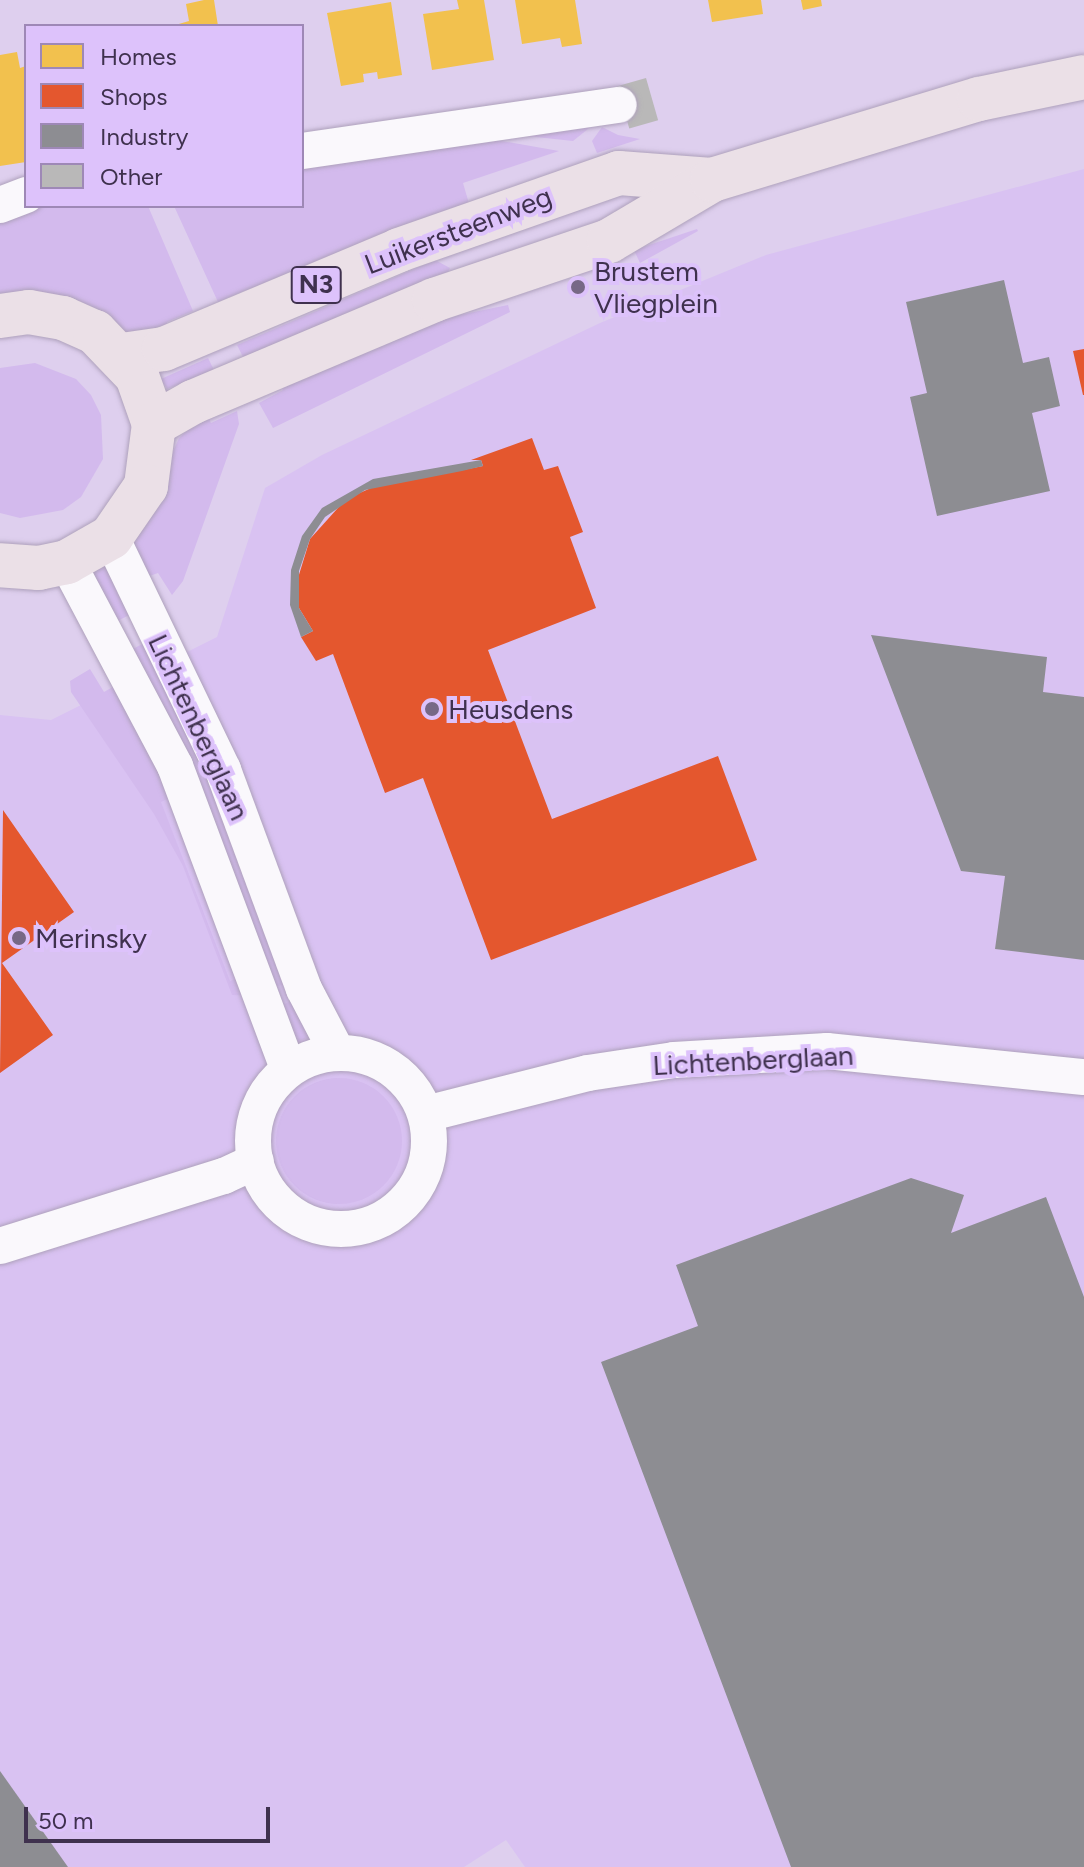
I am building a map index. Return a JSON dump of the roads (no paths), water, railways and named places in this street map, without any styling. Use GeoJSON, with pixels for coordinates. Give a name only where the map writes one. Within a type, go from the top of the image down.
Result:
{"type":"FeatureCollection","features":[{"type":"Feature","properties":{"kind":"main road","name":"Luikersteenweg"},"geometry":{"type":"LineString","coordinates":[[154,424],[193,402],[434,300],[609,241],[712,180],[979,99],[1084,77]]}},
{"type":"Feature","properties":{"kind":"main road","name":"Luikersteenweg"},"geometry":{"type":"LineString","coordinates":[[122,355],[164,349],[399,250],[619,173],[712,180]]}},
{"type":"Feature","properties":{"kind":"main road"},"geometry":{"type":"LineString","coordinates":[[0,316],[29,312],[63,318],[95,332],[122,355],[137,376],[154,424],[146,486],[111,537],[67,562],[39,568],[0,565]]}},
{"type":"Feature","properties":{"kind":"street"},"geometry":{"type":"LineString","coordinates":[[304,151],[619,105]]}},
{"type":"Feature","properties":{"kind":"street"},"geometry":{"type":"LineString","coordinates":[[0,205],[24,196]]}},
{"type":"Feature","properties":{"kind":"street","name":"Lichtenberglaan"},"geometry":{"type":"LineString","coordinates":[[111,537],[223,770],[304,989],[337,1052]]}},
{"type":"Feature","properties":{"kind":"street","name":"Lichtenberglaan"},"geometry":{"type":"LineString","coordinates":[[67,562],[175,766],[288,1069]]}},
{"type":"Feature","properties":{"kind":"street","name":"Lichtenberglaan"},"geometry":{"type":"LineString","coordinates":[[426,1114],[588,1073],[674,1060],[827,1051],[1084,1077]]}},
{"type":"Feature","properties":{"kind":"street"},"geometry":{"type":"LineString","coordinates":[[337,1052],[389,1066],[407,1081],[426,1114],[430,1143],[425,1170],[402,1205],[367,1226],[337,1230],[292,1215],[274,1198],[256,1161],[257,1114],[288,1069],[307,1058],[337,1052]]}},
{"type":"Feature","properties":{"kind":"street"},"geometry":{"type":"LineString","coordinates":[[0,1246],[224,1176],[256,1161]]}},
{"type":"Feature","properties":{"kind":"place","name":"Brustem Vliegplein"},"geometry":{"type":"Point","coordinates":[578,287]}},
{"type":"Feature","properties":{"kind":"place","name":"Heusdens"},"geometry":{"type":"Point","coordinates":[432,709]}},
{"type":"Feature","properties":{"kind":"place","name":"Merinsky"},"geometry":{"type":"Point","coordinates":[19,938]}}]}
